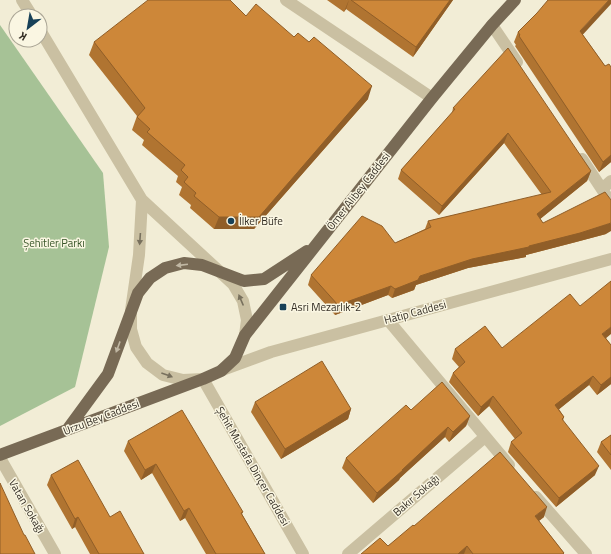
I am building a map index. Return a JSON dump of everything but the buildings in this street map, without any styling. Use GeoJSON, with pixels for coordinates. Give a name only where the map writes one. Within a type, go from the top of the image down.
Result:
{"type":"FeatureCollection","features":[{"type":"Feature","properties":{"kind":"main road","name":"Ömer Alibey Caddesi"},"geometry":{"type":"LineString","coordinates":[[202,379],[221,371],[235,358],[245,335],[432,98],[492,25],[515,0]]}},
{"type":"Feature","properties":{"kind":"main road"},"geometry":{"type":"LineString","coordinates":[[67,430],[108,374],[138,292],[150,278],[165,268],[184,264],[202,265],[244,281],[264,279],[316,245]]}},
{"type":"Feature","properties":{"kind":"main road","name":"Urzu Bey Caddesi"},"geometry":{"type":"LineString","coordinates":[[0,457],[202,379]]}},
{"type":"Feature","properties":{"kind":"street"},"geometry":{"type":"LineString","coordinates":[[286,0],[432,98]]}},
{"type":"Feature","properties":{"kind":"street"},"geometry":{"type":"LineString","coordinates":[[492,25],[525,74]]}},
{"type":"Feature","properties":{"kind":"street"},"geometry":{"type":"LineString","coordinates":[[48,43],[142,200],[234,284],[243,301],[247,320],[245,335]]}},
{"type":"Feature","properties":{"kind":"street"},"geometry":{"type":"LineString","coordinates":[[576,151],[607,185],[611,203]]}},
{"type":"Feature","properties":{"kind":"street"},"geometry":{"type":"LineString","coordinates":[[142,200],[139,255],[131,310],[131,329],[136,347],[147,363],[163,375],[183,380],[202,379]]}},
{"type":"Feature","properties":{"kind":"street","name":"Hatip Caddesi"},"geometry":{"type":"LineString","coordinates":[[221,371],[271,352],[611,259]]}},
{"type":"Feature","properties":{"kind":"street"},"geometry":{"type":"LineString","coordinates":[[388,320],[515,472]]}},
{"type":"Feature","properties":{"kind":"street","name":"Şehit Mustafa Dinçer Caddesi"},"geometry":{"type":"LineString","coordinates":[[202,379],[303,554]]}},
{"type":"Feature","properties":{"kind":"street","name":"Bakır Sokağı"},"geometry":{"type":"LineString","coordinates":[[348,554],[485,437]]}},
{"type":"Feature","properties":{"kind":"street","name":"Vatan Sokağı"},"geometry":{"type":"LineString","coordinates":[[0,457],[54,554]]}},
{"type":"Feature","properties":{"kind":"street"},"geometry":{"type":"LineString","coordinates":[[530,490],[586,554]]}},
{"type":"Feature","properties":{"kind":"green space","name":"Şehitler Parkı"},"geometry":{"type":"Polygon","coordinates":[[[0,25],[8,36],[8,48],[16,48],[103,173],[109,247],[75,387],[0,426],[0,25]]]}},
{"type":"Feature","properties":{"kind":"place","name":"İlker Büfe"},"geometry":{"type":"Point","coordinates":[231,221]}},
{"type":"Feature","properties":{"kind":"place","name":"Asri Mezarlık-2"},"geometry":{"type":"Point","coordinates":[283,307]}}]}
